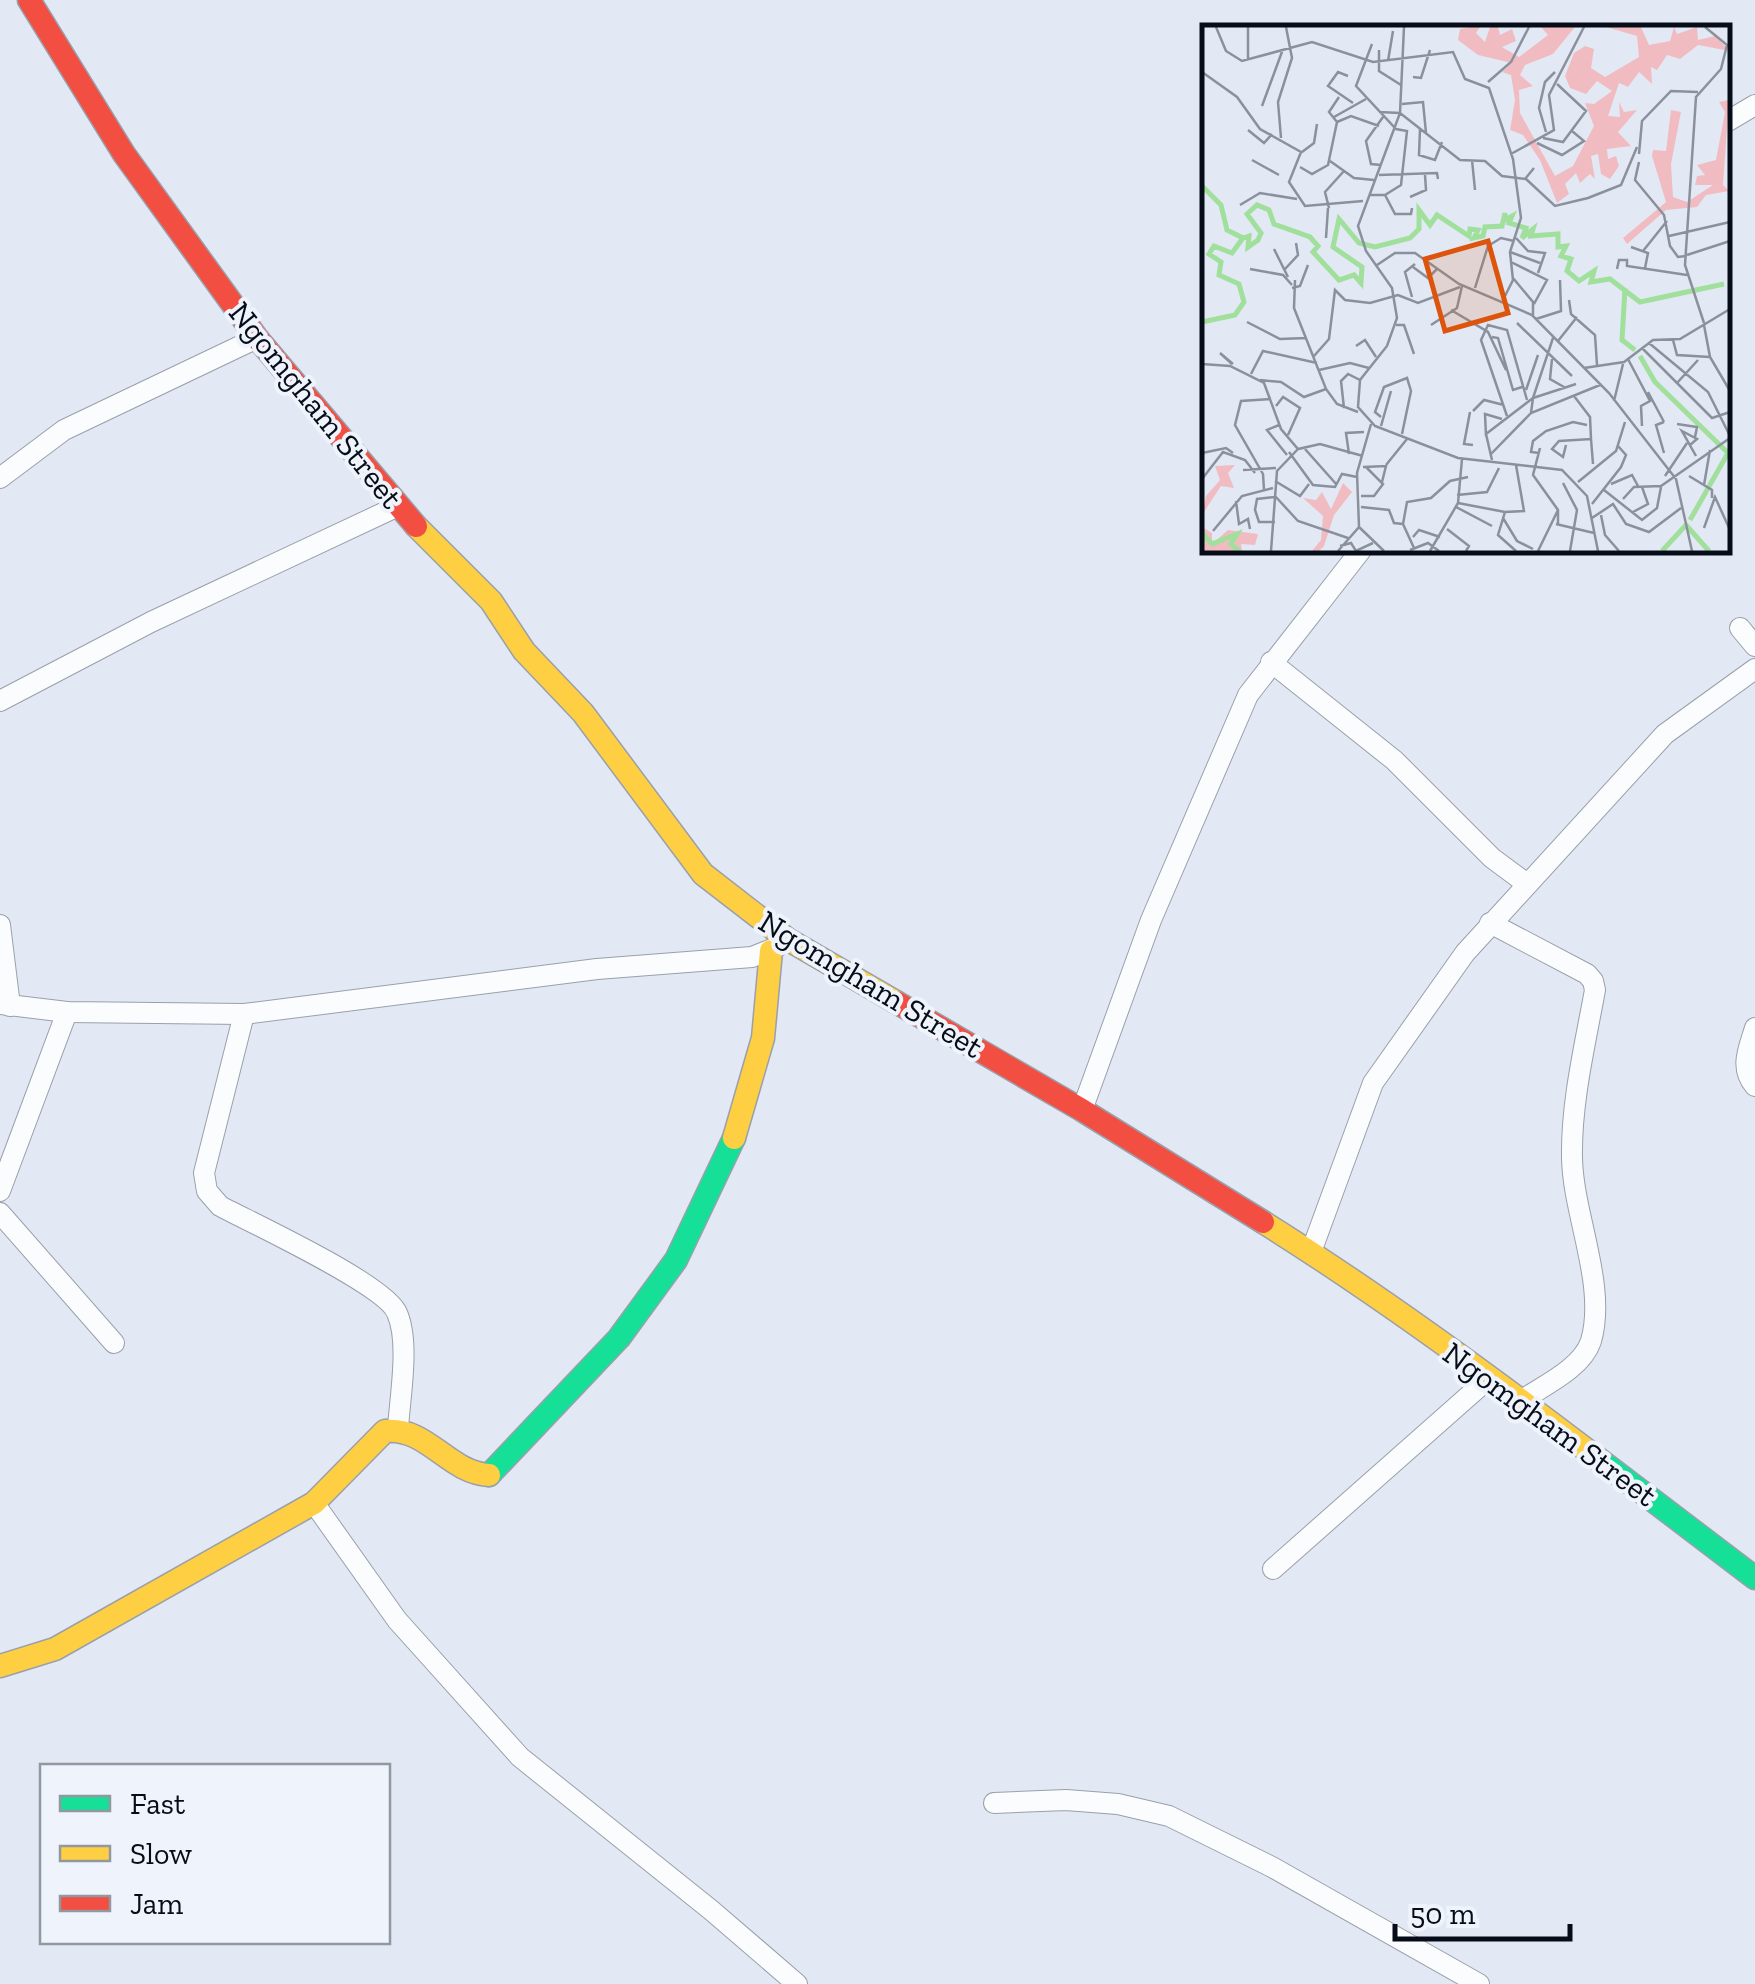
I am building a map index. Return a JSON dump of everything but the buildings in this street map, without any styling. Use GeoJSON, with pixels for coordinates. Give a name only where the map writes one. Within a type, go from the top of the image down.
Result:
{"type":"FeatureCollection","features":[{"type":"Feature","properties":{"kind":"main road","name":"Ngomgham Street"},"geometry":{"type":"LineString","coordinates":[[30,0],[124,154],[257,338],[396,507],[491,600],[524,652],[582,714],[704,874],[779,945],[1082,1110],[1311,1252],[1751,1567]]}},
{"type":"Feature","properties":{"kind":"main road"},"geometry":{"type":"LineString","coordinates":[[0,1666],[55,1649],[314,1503],[385,1431],[410,1430],[468,1474],[492,1475],[619,1338],[676,1260],[730,1150],[763,1038],[779,945]]}},
{"type":"Feature","properties":{"kind":"street"},"geometry":{"type":"LineString","coordinates":[[1730,120],[1755,105]]}},
{"type":"Feature","properties":{"kind":"street"},"geometry":{"type":"LineString","coordinates":[[0,478],[64,430],[257,338]]}},
{"type":"Feature","properties":{"kind":"street"},"geometry":{"type":"LineString","coordinates":[[0,700],[151,622],[396,507]]}},
{"type":"Feature","properties":{"kind":"street"},"geometry":{"type":"LineString","coordinates":[[1082,1110],[1151,920],[1248,695],[1359,552]]}},
{"type":"Feature","properties":{"kind":"street"},"geometry":{"type":"LineString","coordinates":[[1740,628],[1755,646]]}},
{"type":"Feature","properties":{"kind":"street"},"geometry":{"type":"LineString","coordinates":[[1272,662],[1394,760],[1492,858],[1527,884]]}},
{"type":"Feature","properties":{"kind":"street"},"geometry":{"type":"LineString","coordinates":[[1311,1252],[1373,1083],[1490,923],[1665,734],[1755,669]]}},
{"type":"Feature","properties":{"kind":"street"},"geometry":{"type":"LineString","coordinates":[[1490,923],[1586,974],[1593,981],[1594,990],[1574,1117],[1572,1158],[1592,1276],[1595,1316],[1591,1340],[1584,1356],[1572,1367],[1522,1400]]}},
{"type":"Feature","properties":{"kind":"street"},"geometry":{"type":"LineString","coordinates":[[0,926],[5,1005],[68,1012],[244,1014],[597,969],[752,956],[779,945]]}},
{"type":"Feature","properties":{"kind":"street"},"geometry":{"type":"LineString","coordinates":[[0,1191],[68,1012]]}},
{"type":"Feature","properties":{"kind":"street"},"geometry":{"type":"LineString","coordinates":[[244,1014],[204,1172],[207,1190],[220,1206],[374,1289],[397,1310],[403,1337],[398,1428]]}},
{"type":"Feature","properties":{"kind":"street"},"geometry":{"type":"LineString","coordinates":[[1755,1028],[1746,1061],[1747,1076],[1755,1086]]}},
{"type":"Feature","properties":{"kind":"street"},"geometry":{"type":"LineString","coordinates":[[0,1212],[114,1343]]}},
{"type":"Feature","properties":{"kind":"street"},"geometry":{"type":"LineString","coordinates":[[1272,1569],[1489,1378]]}},
{"type":"Feature","properties":{"kind":"street"},"geometry":{"type":"LineString","coordinates":[[314,1503],[398,1620],[520,1757],[797,1984]]}},
{"type":"Feature","properties":{"kind":"street"},"geometry":{"type":"LineString","coordinates":[[994,1803],[1066,1800],[1118,1804],[1169,1816],[1272,1867],[1479,1984]]}},
{"type":"Feature","properties":{"kind":"traffic: fast"},"geometry":{"type":"LineString","coordinates":[[489,1475],[619,1338],[676,1260],[734,1138]]}},
{"type":"Feature","properties":{"kind":"traffic: fast"},"geometry":{"type":"LineString","coordinates":[[1588,1451],[1755,1578]]}},
{"type":"Feature","properties":{"kind":"traffic: slow"},"geometry":{"type":"LineString","coordinates":[[416,526],[491,601],[524,651],[583,713],[703,874],[787,939],[896,1002]]}},
{"type":"Feature","properties":{"kind":"traffic: slow"},"geometry":{"type":"LineString","coordinates":[[734,1138],[763,1038],[771,951]]}},
{"type":"Feature","properties":{"kind":"traffic: slow"},"geometry":{"type":"LineString","coordinates":[[1263,1222],[1428,1333],[1588,1451]]}},
{"type":"Feature","properties":{"kind":"traffic: slow"},"geometry":{"type":"LineString","coordinates":[[0,1666],[55,1649],[314,1503],[385,1431],[413,1436],[461,1466],[489,1475]]}},
{"type":"Feature","properties":{"kind":"traffic: jam"},"geometry":{"type":"LineString","coordinates":[[29,0],[124,154],[257,338],[416,526]]}},
{"type":"Feature","properties":{"kind":"traffic: jam"},"geometry":{"type":"LineString","coordinates":[[896,1002],[1082,1110],[1263,1222]]}}]}
